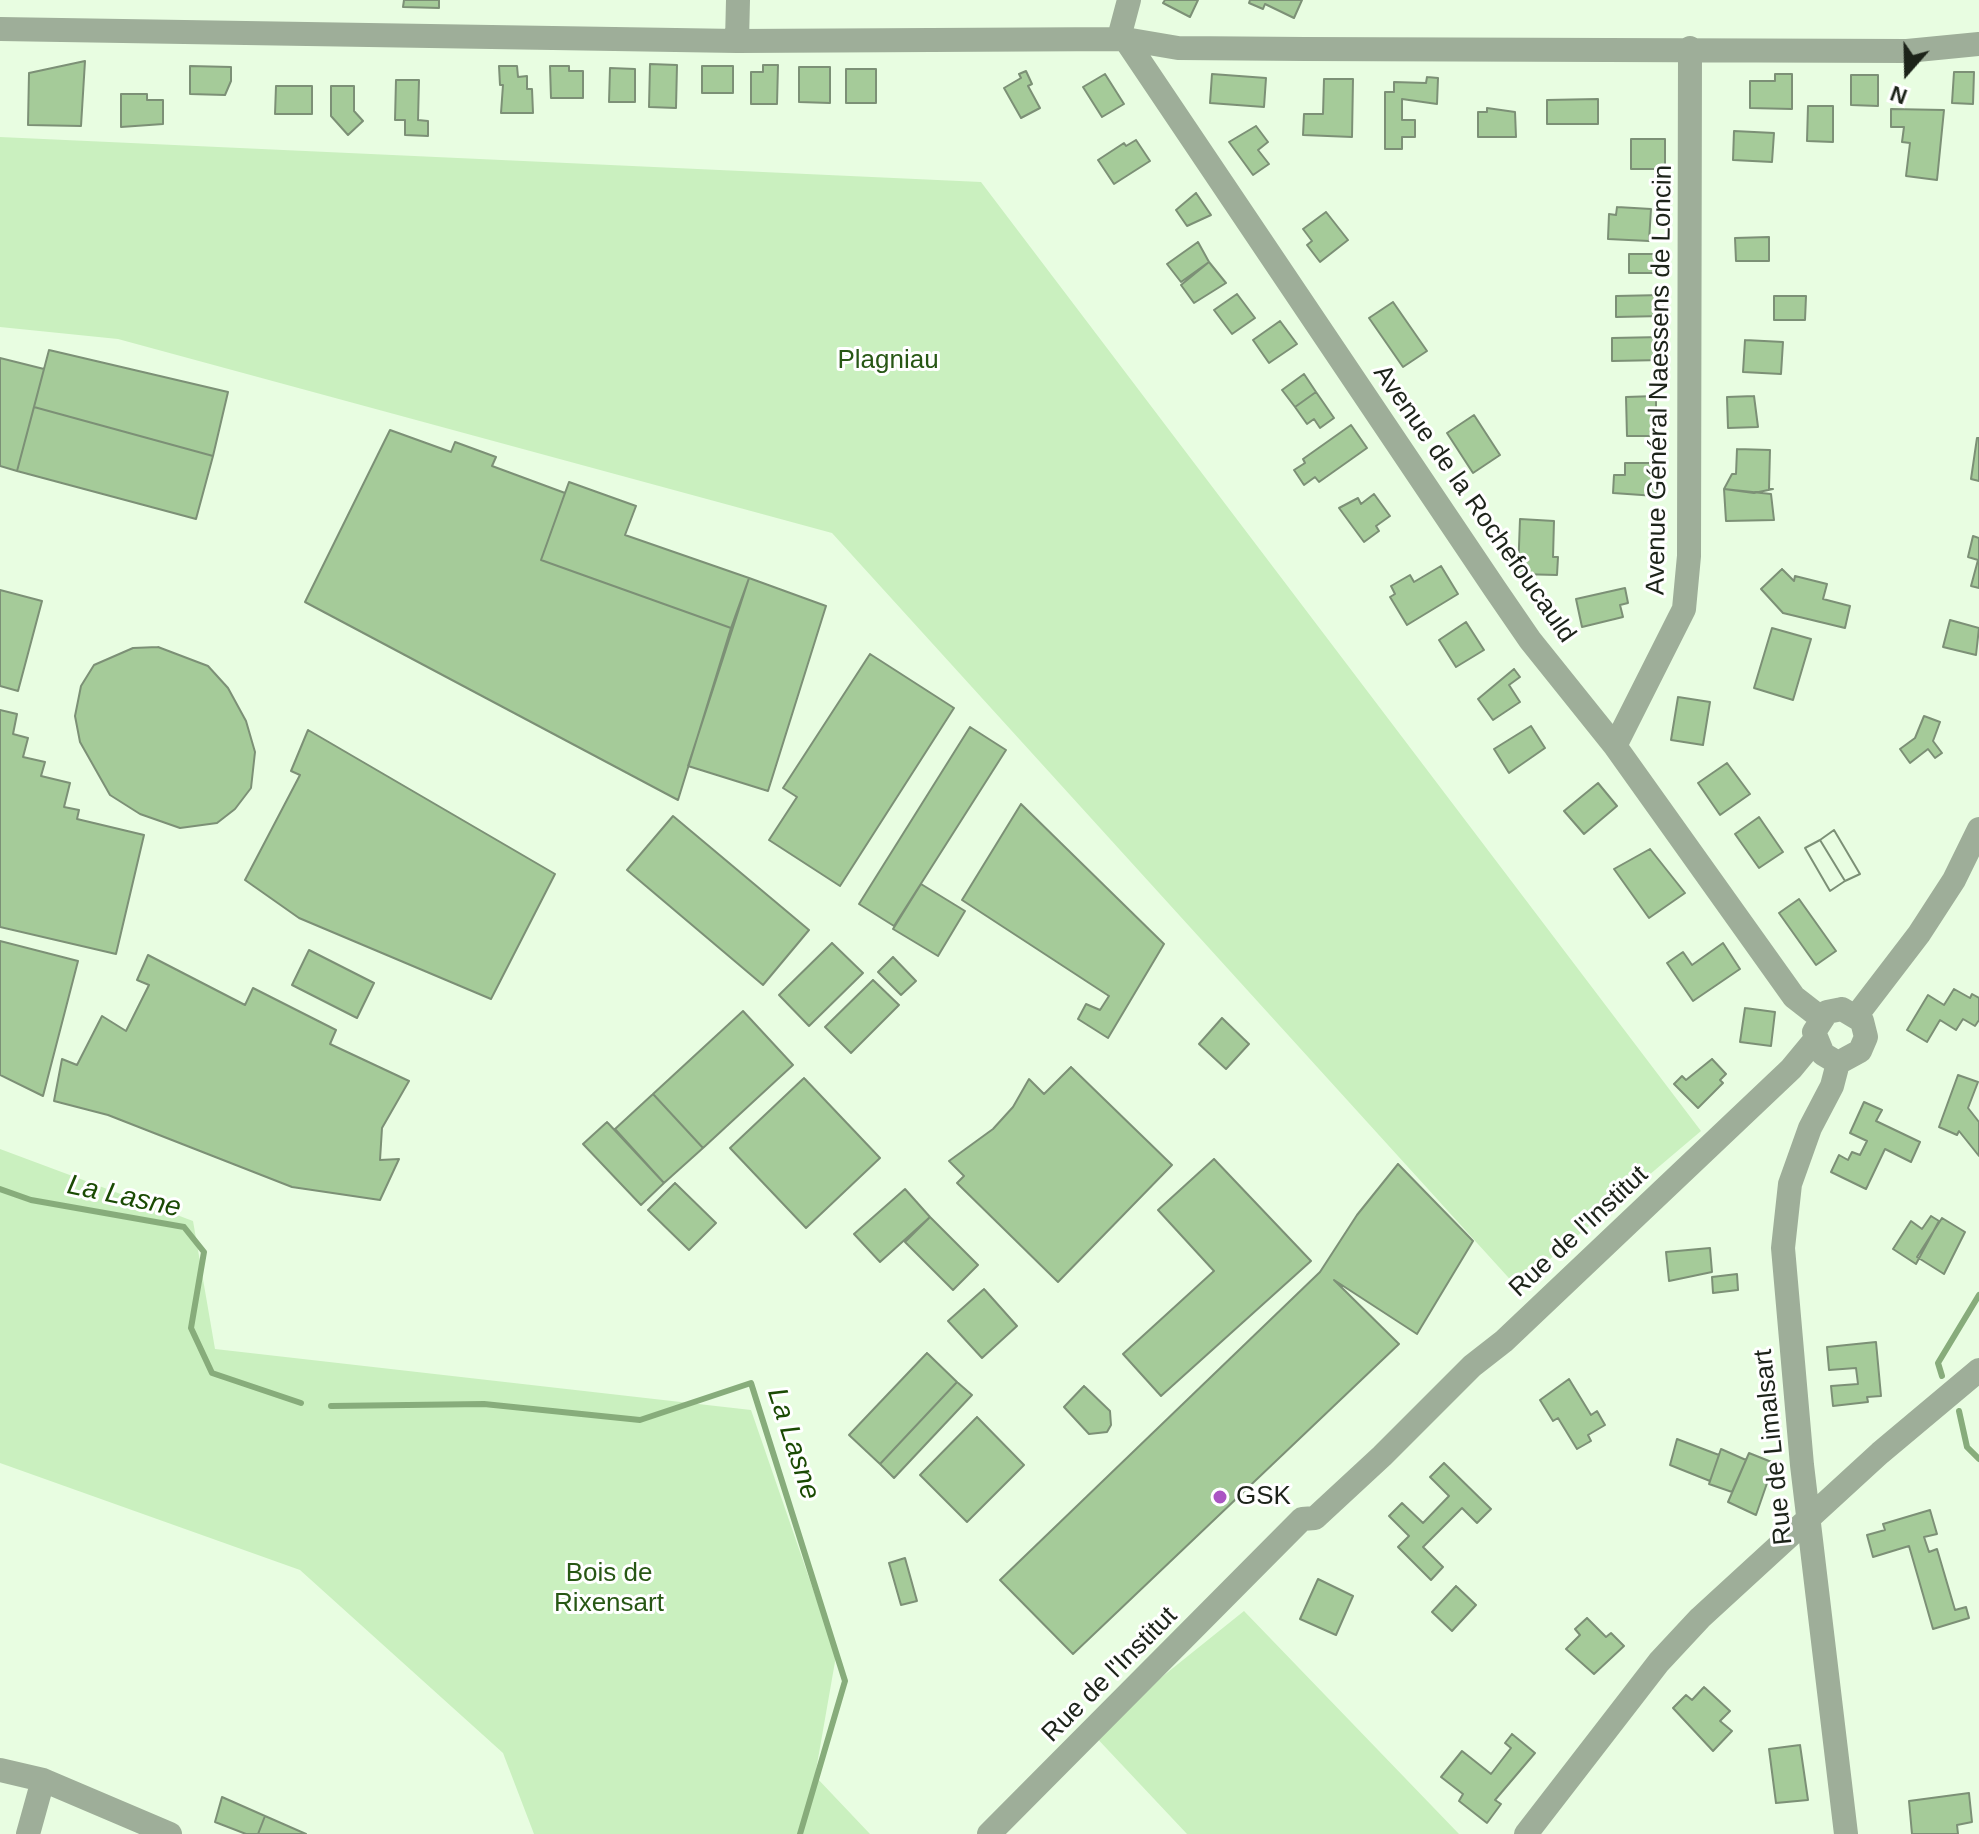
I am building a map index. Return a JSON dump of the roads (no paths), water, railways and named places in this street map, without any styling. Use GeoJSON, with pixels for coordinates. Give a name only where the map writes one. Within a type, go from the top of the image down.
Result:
{"type":"FeatureCollection","features":[{"type":"Feature","properties":{"kind":"street"},"geometry":{"type":"LineString","coordinates":[[737,41],[738,0]]}},
{"type":"Feature","properties":{"kind":"street"},"geometry":{"type":"LineString","coordinates":[[1125,39],[1121,30],[1129,0]]}},
{"type":"Feature","properties":{"kind":"street"},"geometry":{"type":"LineString","coordinates":[[0,29],[737,41],[1125,39],[1178,48],[1907,51],[1979,44]]}},
{"type":"Feature","properties":{"kind":"street","name":"Avenue de la Rochefoucauld"},"geometry":{"type":"LineString","coordinates":[[1125,39],[1521,627],[1615,746],[1818,1029]]}},
{"type":"Feature","properties":{"kind":"street","name":"Avenue Général Naessens de Loncin"},"geometry":{"type":"LineString","coordinates":[[1615,746],[1684,609],[1689,524],[1690,48]]}},
{"type":"Feature","properties":{"kind":"street"},"geometry":{"type":"LineString","coordinates":[[1857,1015],[1919,934],[1954,880],[1979,829]]}},
{"type":"Feature","properties":{"kind":"street"},"geometry":{"type":"LineString","coordinates":[[1834,1009],[1857,1015],[1865,1028],[1864,1044],[1854,1057],[1838,1063],[1823,1054],[1818,1029],[1834,1009]]}},
{"type":"Feature","properties":{"kind":"street","name":"Rue de l'Institut"},"geometry":{"type":"LineString","coordinates":[[989,1834],[1302,1519],[1315,1518],[1377,1461],[1472,1366],[1504,1341],[1791,1069],[1818,1029]]}},
{"type":"Feature","properties":{"kind":"street","name":"Rue de Limalsart"},"geometry":{"type":"LineString","coordinates":[[1838,1063],[1832,1086],[1810,1128],[1790,1184],[1783,1233],[1809,1520],[1846,1834]]}},
{"type":"Feature","properties":{"kind":"street"},"geometry":{"type":"LineString","coordinates":[[1526,1834],[1659,1662],[1700,1618],[1926,1413],[1979,1370]]}},
{"type":"Feature","properties":{"kind":"street"},"geometry":{"type":"LineString","coordinates":[[0,1770],[43,1780],[170,1834]]}},
{"type":"Feature","properties":{"kind":"street"},"geometry":{"type":"LineString","coordinates":[[28,1834],[43,1780]]}},
{"type":"Feature","properties":{"kind":"waterway","name":"La Lasne"},"geometry":{"type":"LineString","coordinates":[[0,1189],[31,1200],[184,1227],[204,1252],[191,1328],[212,1373],[301,1403]]}},
{"type":"Feature","properties":{"kind":"waterway"},"geometry":{"type":"LineString","coordinates":[[1942,1376],[1938,1363],[1979,1295]]}},
{"type":"Feature","properties":{"kind":"waterway","name":"La Lasne"},"geometry":{"type":"LineString","coordinates":[[331,1406],[484,1404],[640,1420],[751,1383],[845,1681],[800,1834]]}},
{"type":"Feature","properties":{"kind":"waterway"},"geometry":{"type":"LineString","coordinates":[[1959,1411],[1967,1447],[1979,1459]]}},
{"type":"Feature","properties":{"kind":"place","name":"GSK"},"geometry":{"type":"Point","coordinates":[1220,1497]}},
{"type":"Feature","properties":{"kind":"park label","name":"Plagniau"},"geometry":{"type":"Point","coordinates":[888,361]}},
{"type":"Feature","properties":{"kind":"park label","name":"Bois de Rixensart"},"geometry":{"type":"Point","coordinates":[609,1589]}}]}
